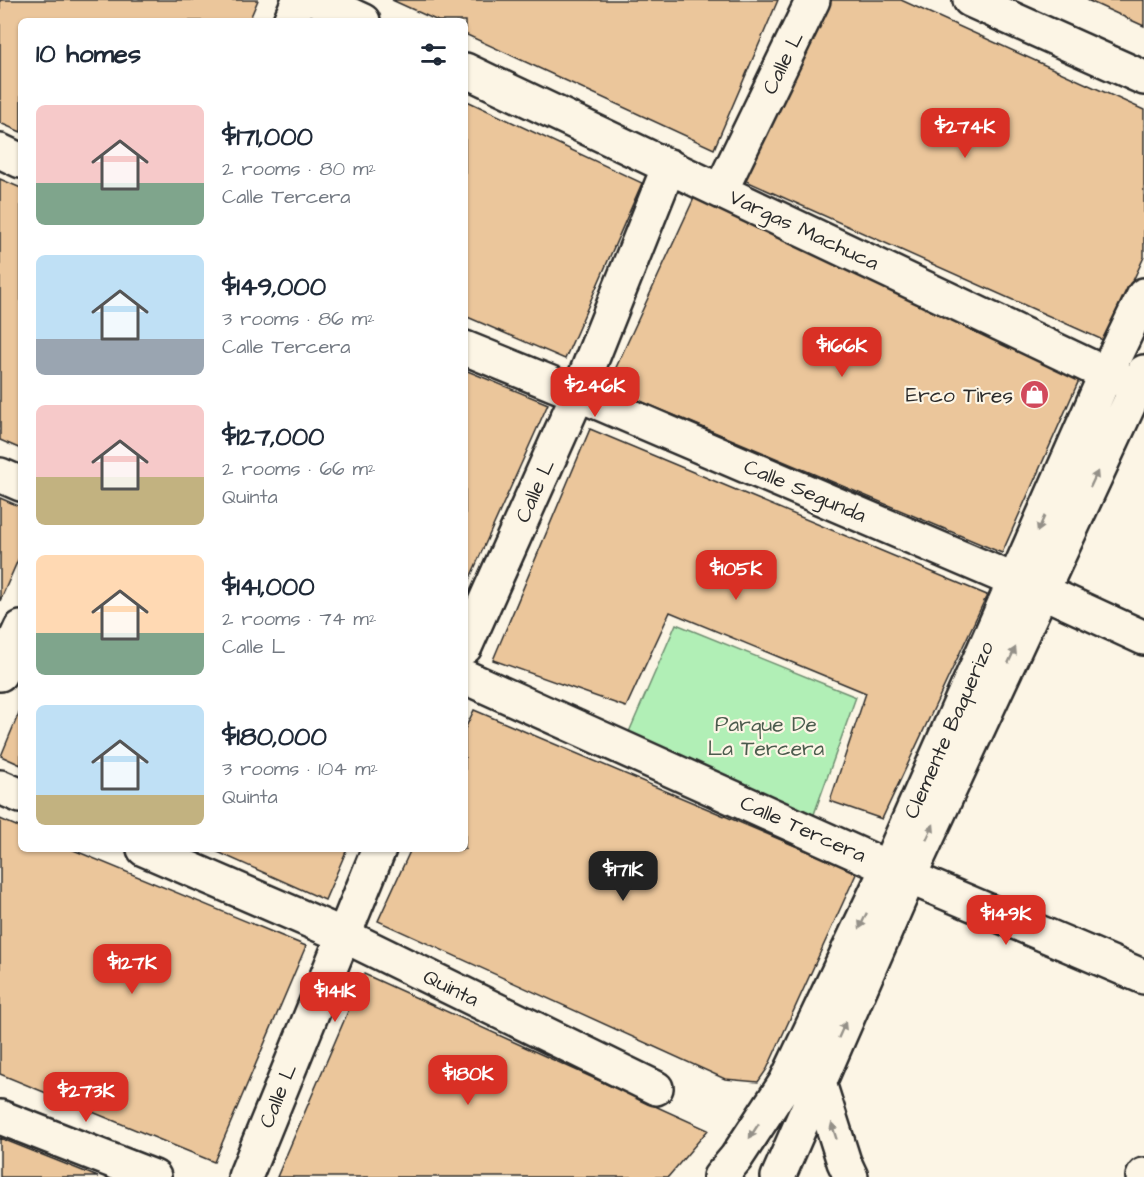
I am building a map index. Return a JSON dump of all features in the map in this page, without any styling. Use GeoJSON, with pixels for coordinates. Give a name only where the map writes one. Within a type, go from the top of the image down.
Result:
{"type":"FeatureCollection","features":[{"type":"Feature","properties":{"kind":"main road"},"geometry":{"type":"LineString","coordinates":[[291,18],[299,0]]}},
{"type":"Feature","properties":{"kind":"main road"},"geometry":{"type":"LineString","coordinates":[[318,0],[357,18]]}},
{"type":"Feature","properties":{"kind":"main road","name":"Calle L"},"geometry":{"type":"LineString","coordinates":[[721,190],[813,0]]}},
{"type":"Feature","properties":{"kind":"main road"},"geometry":{"type":"LineString","coordinates":[[970,0],[1144,78]]}},
{"type":"Feature","properties":{"kind":"main road","name":"Vargas Machuca"},"geometry":{"type":"LineString","coordinates":[[468,71],[1107,374],[1142,382]]}},
{"type":"Feature","properties":{"kind":"main road"},"geometry":{"type":"LineString","coordinates":[[0,151],[18,160]]}},
{"type":"Feature","properties":{"kind":"main road","name":"Calle L"},"geometry":{"type":"LineString","coordinates":[[468,640],[578,394],[669,166]]}},
{"type":"Feature","properties":{"kind":"main road","name":"Clemente Baquerizo"},"geometry":{"type":"LineString","coordinates":[[720,1177],[736,1158],[786,1082],[898,872],[1029,586],[1107,374],[1144,295]]}},
{"type":"Feature","properties":{"kind":"main road","name":"Calle Segunda"},"geometry":{"type":"LineString","coordinates":[[468,349],[1029,586],[1144,638]]}},
{"type":"Feature","properties":{"kind":"main road"},"geometry":{"type":"LineString","coordinates":[[1029,586],[1142,382]]}},
{"type":"Feature","properties":{"kind":"main road"},"geometry":{"type":"LineString","coordinates":[[0,475],[18,483]]}},
{"type":"Feature","properties":{"kind":"main road"},"geometry":{"type":"LineString","coordinates":[[0,674],[18,635]]}},
{"type":"Feature","properties":{"kind":"main road","name":"Calle Tercera"},"geometry":{"type":"LineString","coordinates":[[468,678],[898,872],[1144,977]]}},
{"type":"Feature","properties":{"kind":"main road"},"geometry":{"type":"LineString","coordinates":[[0,787],[18,795]]}},
{"type":"Feature","properties":{"kind":"main road","name":"Quinta"},"geometry":{"type":"LineString","coordinates":[[151,852],[343,935],[656,1088]]}},
{"type":"Feature","properties":{"kind":"main road","name":"Calle L"},"geometry":{"type":"LineString","coordinates":[[245,1177],[378,852]]}},
{"type":"Feature","properties":{"kind":"main road"},"geometry":{"type":"LineString","coordinates":[[778,1177],[819,1083],[898,872]]}},
{"type":"Feature","properties":{"kind":"main road"},"geometry":{"type":"LineString","coordinates":[[819,1083],[843,1162],[851,1177]]}},
{"type":"Feature","properties":{"kind":"main road"},"geometry":{"type":"LineString","coordinates":[[0,1117],[154,1177]]}},
{"type":"Feature","properties":{"kind":"green space","name":"Parque De La Tercera"},"geometry":{"type":"Polygon","coordinates":[[[676,624],[856,697],[808,831],[622,748],[676,624]]]}},
{"type":"Feature","properties":{"kind":"building"},"geometry":{"type":"Polygon","coordinates":[[[0,0],[258,0],[250,18],[18,18],[18,131],[0,123],[0,0]]]}},
{"type":"Feature","properties":{"kind":"building"},"geometry":{"type":"Polygon","coordinates":[[[392,0],[778,0],[714,149],[468,35],[468,18],[431,18],[392,0]]]}},
{"type":"Feature","properties":{"kind":"building"},"geometry":{"type":"Polygon","coordinates":[[[831,0],[901,0],[1144,110],[1144,257],[1105,341],[744,180],[831,0]]]}},
{"type":"Feature","properties":{"kind":"building"},"geometry":{"type":"Polygon","coordinates":[[[1087,0],[1144,0],[1144,26],[1087,0]]]}},
{"type":"Feature","properties":{"kind":"building"},"geometry":{"type":"Polygon","coordinates":[[[468,101],[642,183],[565,359],[468,317],[468,101]]]}},
{"type":"Feature","properties":{"kind":"building"},"geometry":{"type":"Polygon","coordinates":[[[0,179],[18,187],[18,448],[0,440],[0,179]]]}},
{"type":"Feature","properties":{"kind":"building"},"geometry":{"type":"Polygon","coordinates":[[[695,196],[1079,380],[1002,553],[607,387],[695,196]]]}},
{"type":"Feature","properties":{"kind":"building"},"geometry":{"type":"Polygon","coordinates":[[[468,371],[548,404],[468,582],[468,371]]]}},
{"type":"Feature","properties":{"kind":"building"},"geometry":{"type":"Polygon","coordinates":[[[590,429],[987,595],[882,819],[830,801],[866,693],[670,612],[626,707],[493,660],[590,429]]]}},
{"type":"Feature","properties":{"kind":"building"},"geometry":{"type":"Polygon","coordinates":[[[0,498],[18,506],[18,560],[0,601],[0,498]]]}},
{"type":"Feature","properties":{"kind":"building"},"geometry":{"type":"Polygon","coordinates":[[[474,710],[857,872],[767,1069],[758,1082],[725,1079],[378,921],[410,852],[468,852],[468,723],[474,710]]]}},
{"type":"Feature","properties":{"kind":"building"},"geometry":{"type":"Polygon","coordinates":[[[18,715],[18,764],[1,756],[18,715]]]}},
{"type":"Feature","properties":{"kind":"building"},"geometry":{"type":"Polygon","coordinates":[[[0,819],[18,827],[18,852],[78,852],[306,946],[214,1162],[0,1074],[0,819]]]}},
{"type":"Feature","properties":{"kind":"building"},"geometry":{"type":"Polygon","coordinates":[[[218,852],[346,852],[325,900],[218,852]]]}},
{"type":"Feature","properties":{"kind":"building"},"geometry":{"type":"Polygon","coordinates":[[[364,974],[708,1130],[668,1177],[277,1177],[364,974]]]}},
{"type":"Feature","properties":{"kind":"building"},"geometry":{"type":"Polygon","coordinates":[[[0,1138],[98,1177],[0,1177],[0,1138]]]}},
{"type":"Feature","properties":{"kind":"place","name":"Erco Tires"},"geometry":{"type":"Point","coordinates":[1034,395]}}]}
